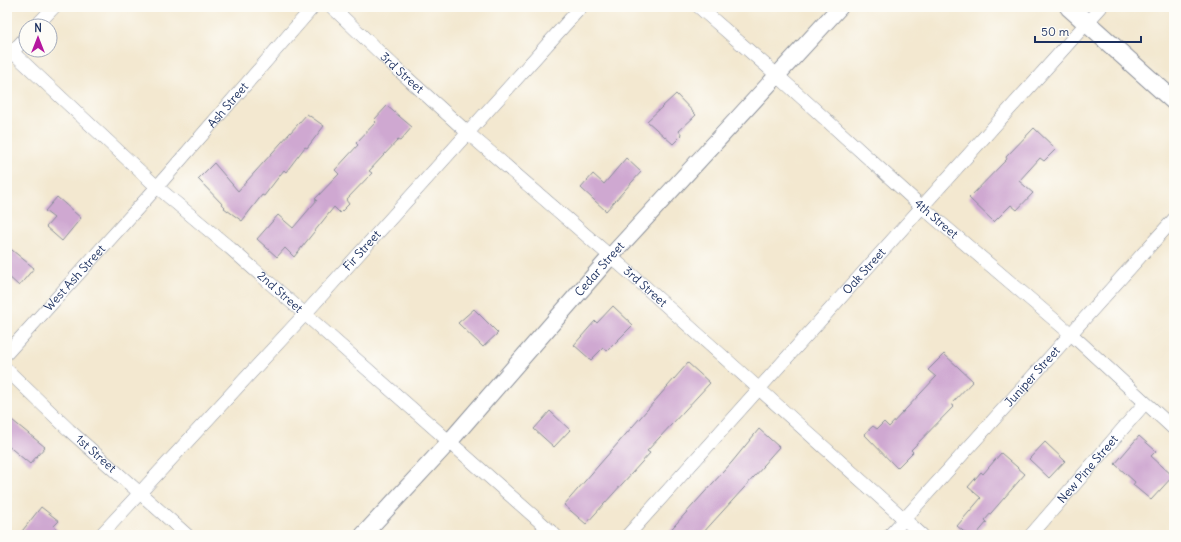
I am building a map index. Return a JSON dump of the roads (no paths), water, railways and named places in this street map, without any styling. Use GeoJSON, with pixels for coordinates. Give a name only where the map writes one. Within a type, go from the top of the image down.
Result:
{"type":"FeatureCollection","features":[{"type":"Feature","properties":{"kind":"main road"},"geometry":{"type":"LineString","coordinates":[[1069,7],[1174,101]]}},
{"type":"Feature","properties":{"kind":"street"},"geometry":{"type":"LineString","coordinates":[[44,18],[54,7]]}},
{"type":"Feature","properties":{"kind":"street","name":"Ash Street"},"geometry":{"type":"LineString","coordinates":[[142,203],[313,7]]}},
{"type":"Feature","properties":{"kind":"street","name":"3rd Street"},"geometry":{"type":"LineString","coordinates":[[332,7],[468,133],[610,256],[922,535]]}},
{"type":"Feature","properties":{"kind":"street","name":"Fir Street"},"geometry":{"type":"LineString","coordinates":[[101,535],[304,315],[581,7]]}},
{"type":"Feature","properties":{"kind":"street","name":"4th Street"},"geometry":{"type":"LineString","coordinates":[[699,7],[922,206],[1071,334],[1174,429]]}},
{"type":"Feature","properties":{"kind":"street","name":"Cedar Street"},"geometry":{"type":"LineString","coordinates":[[363,535],[450,441],[610,256],[778,76],[840,7]]}},
{"type":"Feature","properties":{"kind":"street","name":"Oak Street"},"geometry":{"type":"LineString","coordinates":[[628,535],[1101,7]]}},
{"type":"Feature","properties":{"kind":"street"},"geometry":{"type":"LineString","coordinates":[[9,53],[18,45]]}},
{"type":"Feature","properties":{"kind":"street","name":"2nd Street"},"geometry":{"type":"LineString","coordinates":[[9,53],[157,187],[230,248],[304,315],[450,441],[555,535]]}},
{"type":"Feature","properties":{"kind":"street","name":"West Ash Street"},"geometry":{"type":"LineString","coordinates":[[7,353],[142,203]]}},
{"type":"Feature","properties":{"kind":"street","name":"Juniper Street"},"geometry":{"type":"LineString","coordinates":[[890,535],[1174,219]]}},
{"type":"Feature","properties":{"kind":"street","name":"1st Street"},"geometry":{"type":"LineString","coordinates":[[7,370],[69,430],[140,491],[187,535]]}},
{"type":"Feature","properties":{"kind":"street","name":"New Pine Street"},"geometry":{"type":"LineString","coordinates":[[1031,535],[1145,403]]}}]}
